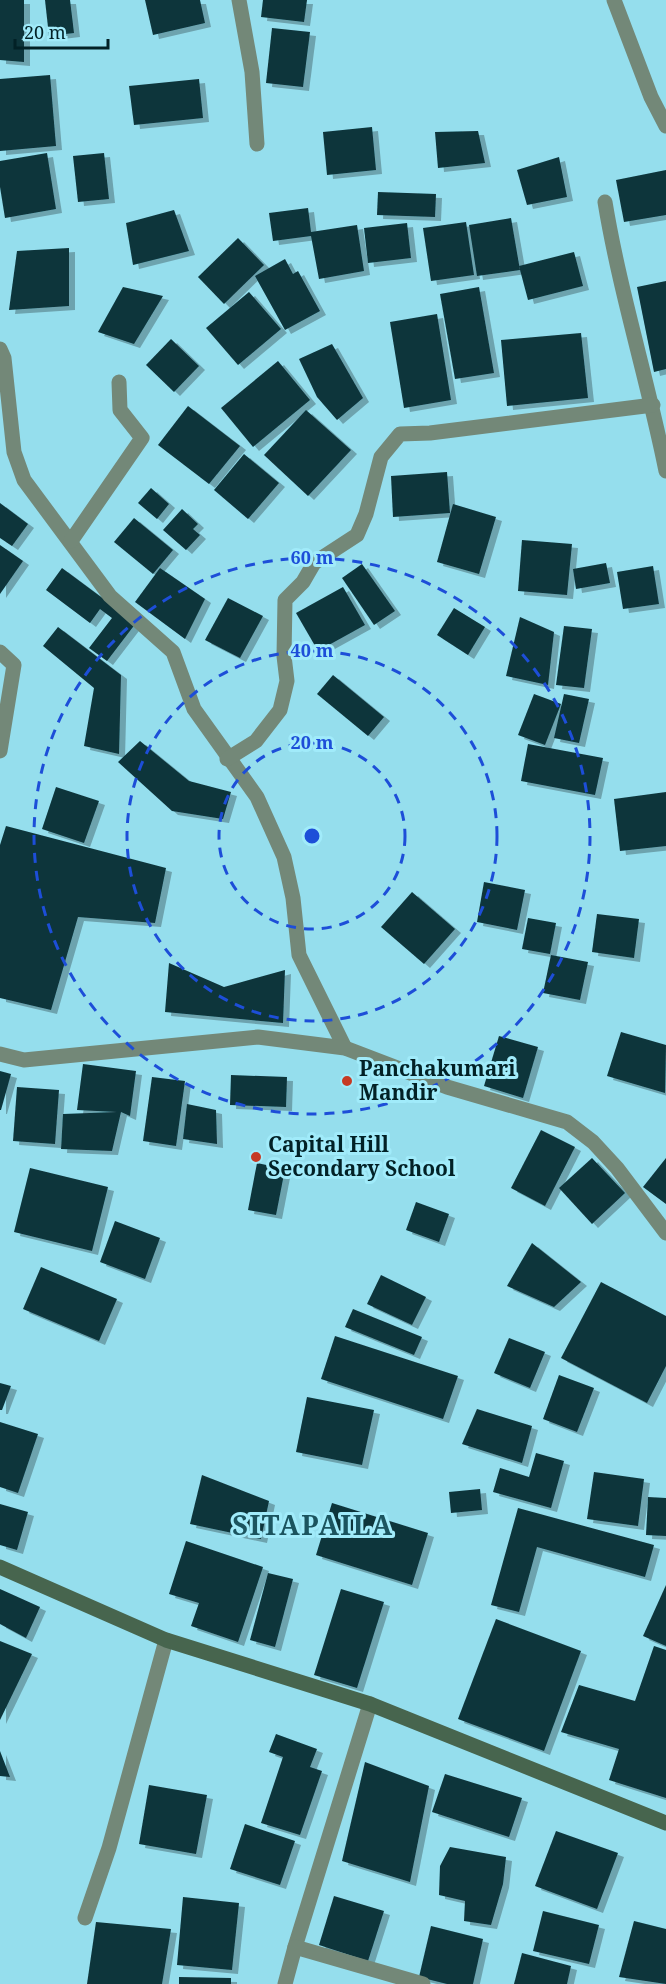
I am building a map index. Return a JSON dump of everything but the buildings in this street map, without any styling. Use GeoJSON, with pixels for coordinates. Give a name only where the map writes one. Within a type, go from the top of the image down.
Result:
{"type":"FeatureCollection","features":[{"type":"Feature","properties":{"kind":"main road"},"geometry":{"type":"LineString","coordinates":[[0,1567],[166,1640],[370,1704],[666,1823]]}},
{"type":"Feature","properties":{"kind":"street"},"geometry":{"type":"LineString","coordinates":[[239,0],[252,72],[257,144]]}},
{"type":"Feature","properties":{"kind":"street"},"geometry":{"type":"LineString","coordinates":[[614,0],[651,97],[666,126]]}},
{"type":"Feature","properties":{"kind":"street"},"geometry":{"type":"LineString","coordinates":[[605,202],[615,259],[653,405],[666,471]]}},
{"type":"Feature","properties":{"kind":"street"},"geometry":{"type":"LineString","coordinates":[[0,349],[4,358],[14,452],[24,480],[110,596],[173,652],[194,709],[227,759],[257,797],[284,857],[293,898],[299,955],[345,1048]]}},
{"type":"Feature","properties":{"kind":"street"},"geometry":{"type":"LineString","coordinates":[[71,541],[142,438],[120,410],[120,382]]}},
{"type":"Feature","properties":{"kind":"street"},"geometry":{"type":"LineString","coordinates":[[227,759],[256,741],[280,710],[287,681],[284,656],[285,600],[303,582],[314,563],[357,535],[366,514],[381,457],[400,434],[430,433],[653,405]]}},
{"type":"Feature","properties":{"kind":"street"},"geometry":{"type":"LineString","coordinates":[[0,652],[14,665],[0,751]]}},
{"type":"Feature","properties":{"kind":"street"},"geometry":{"type":"LineString","coordinates":[[0,1054],[24,1060],[258,1037],[345,1048],[447,1087],[567,1122],[593,1142],[617,1168],[666,1233]]}},
{"type":"Feature","properties":{"kind":"street"},"geometry":{"type":"LineString","coordinates":[[85,1918],[109,1848],[166,1640]]}},
{"type":"Feature","properties":{"kind":"street"},"geometry":{"type":"LineString","coordinates":[[285,1984],[370,1704]]}},
{"type":"Feature","properties":{"kind":"street"},"geometry":{"type":"LineString","coordinates":[[295,1947],[423,1984]]}},
{"type":"Feature","properties":{"kind":"place","name":"Panchakumari Mandir"},"geometry":{"type":"Point","coordinates":[347,1081]}},
{"type":"Feature","properties":{"kind":"place","name":"Capital Hill Secondary School"},"geometry":{"type":"Point","coordinates":[256,1157]}},
{"type":"Feature","properties":{"kind":"district","name":"SITAPAILA"},"geometry":{"type":"Point","coordinates":[313,1526]}}]}
